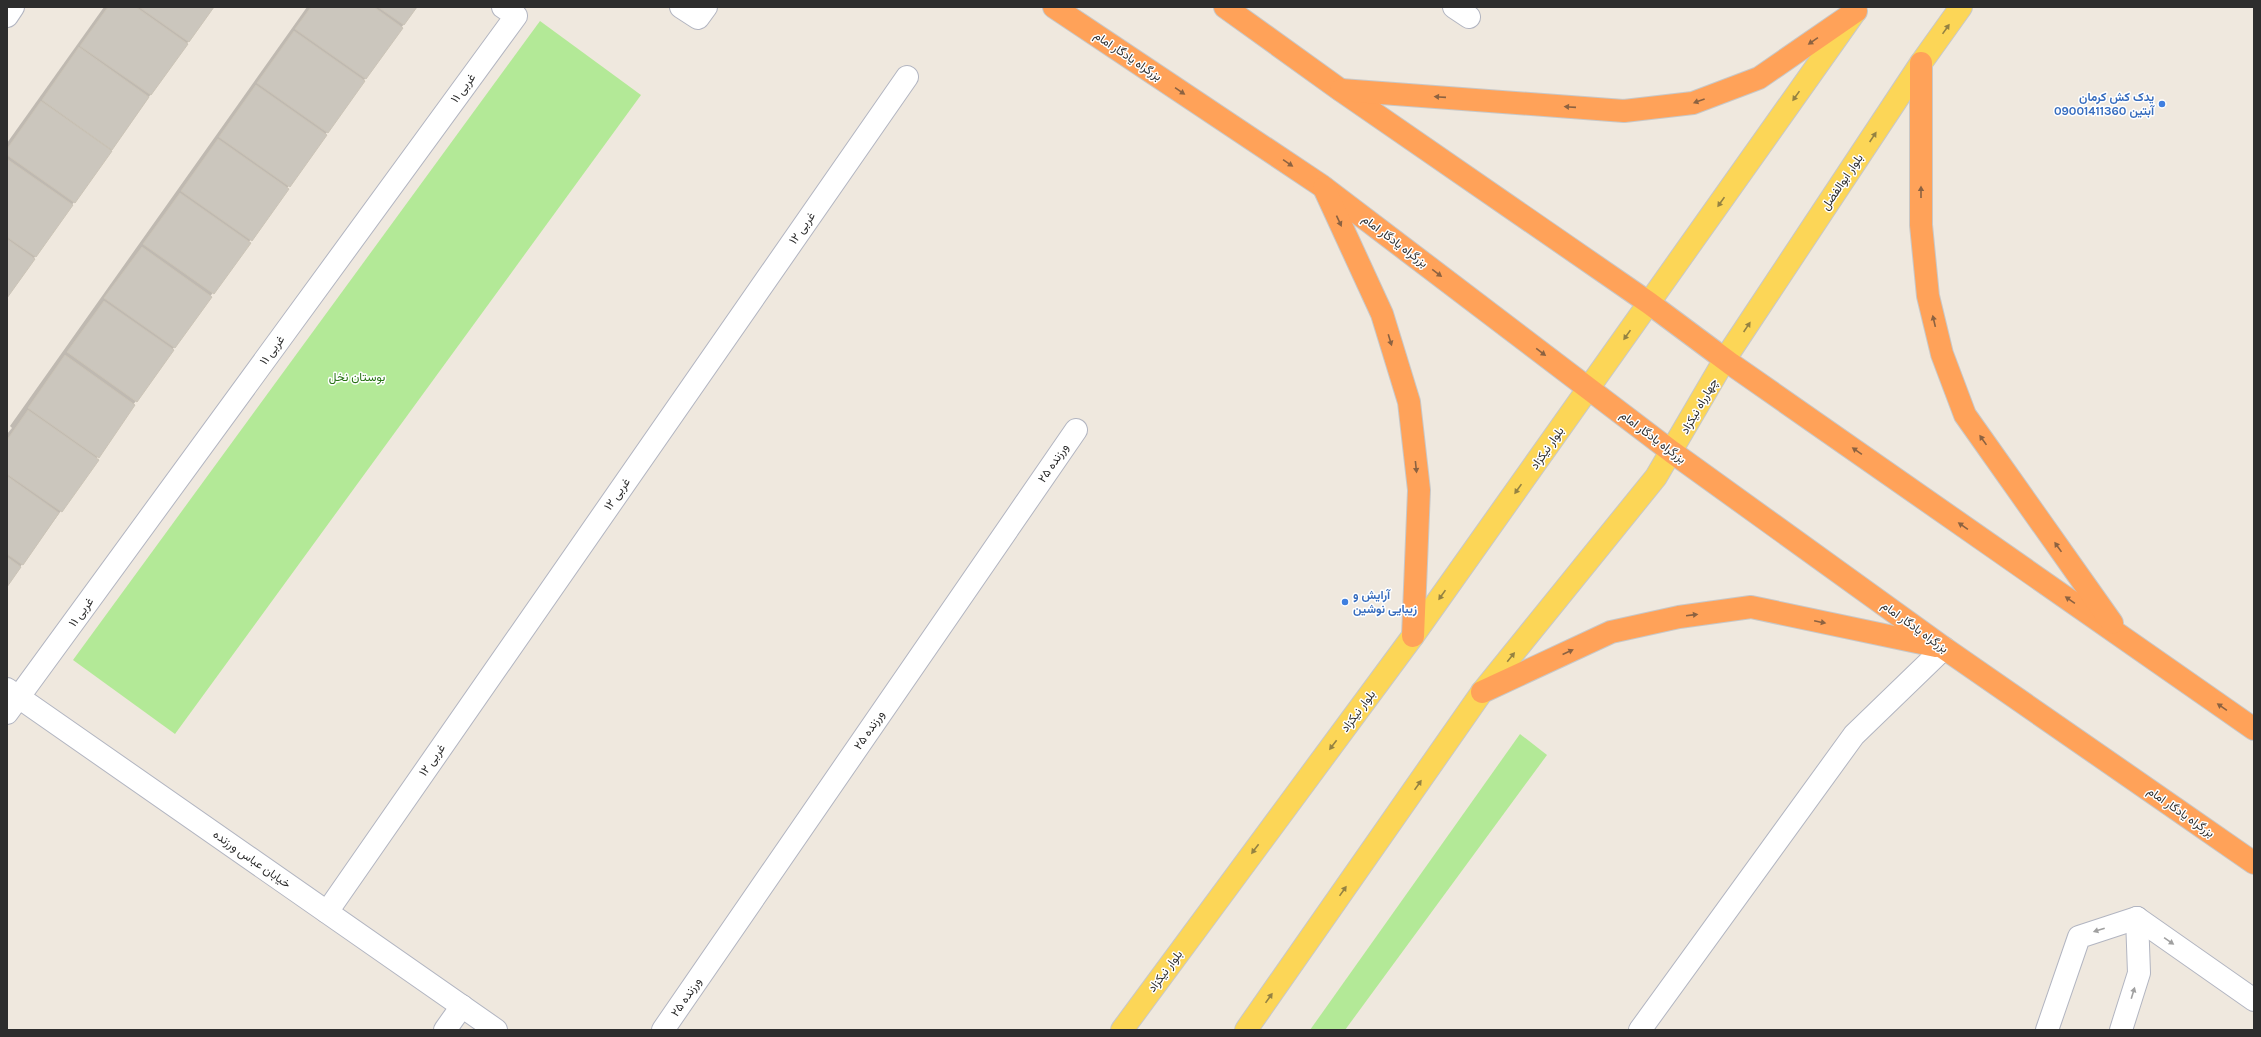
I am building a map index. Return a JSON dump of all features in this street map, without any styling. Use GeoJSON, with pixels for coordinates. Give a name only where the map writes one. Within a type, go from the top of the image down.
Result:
{"type":"FeatureCollection","features":[{"type":"Feature","properties":{"kind":"highway","name":"بزرگراه یادگار امام"},"geometry":{"type":"LineString","coordinates":[[1054,7],[1322,186],[1672,452],[1944,648],[2254,863]]}},
{"type":"Feature","properties":{"kind":"highway"},"geometry":{"type":"LineString","coordinates":[[1224,7],[1339,90],[1649,303],[1725,359],[2254,729]]}},
{"type":"Feature","properties":{"kind":"highway"},"geometry":{"type":"LineString","coordinates":[[1339,90],[1624,111],[1693,104],[1759,78],[1858,9]]}},
{"type":"Feature","properties":{"kind":"highway"},"geometry":{"type":"LineString","coordinates":[[1921,63],[1921,225],[1928,296],[1942,354],[1965,415],[2120,636]]}},
{"type":"Feature","properties":{"kind":"highway"},"geometry":{"type":"LineString","coordinates":[[1322,186],[1382,314],[1409,402],[1419,490],[1413,636]]}},
{"type":"Feature","properties":{"kind":"highway"},"geometry":{"type":"LineString","coordinates":[[1482,692],[1611,632],[1679,617],[1751,608],[1944,648]]}},
{"type":"Feature","properties":{"kind":"main road","name":"بلوار ابوالفضل"},"geometry":{"type":"LineString","coordinates":[[1725,359],[1921,63],[1961,7]]}},
{"type":"Feature","properties":{"kind":"main road"},"geometry":{"type":"LineString","coordinates":[[1589,388],[1858,9]]}},
{"type":"Feature","properties":{"kind":"main road","name":"چهارراه نیکزاد"},"geometry":{"type":"LineString","coordinates":[[1672,452],[1725,359]]}},
{"type":"Feature","properties":{"kind":"main road","name":"بلوار نیکزاد"},"geometry":{"type":"LineString","coordinates":[[1122,1030],[1413,636],[1589,388]]}},
{"type":"Feature","properties":{"kind":"main road"},"geometry":{"type":"LineString","coordinates":[[1246,1030],[1482,692],[1656,477],[1672,452]]}},
{"type":"Feature","properties":{"kind":"street"},"geometry":{"type":"LineString","coordinates":[[7,16],[13,7]]}},
{"type":"Feature","properties":{"kind":"street","name":"غربی ۱۱"},"geometry":{"type":"LineString","coordinates":[[11,699],[516,16],[503,7]]}},
{"type":"Feature","properties":{"kind":"street"},"geometry":{"type":"LineString","coordinates":[[681,7],[698,18],[706,7]]}},
{"type":"Feature","properties":{"kind":"street","name":"غربی ۱۲"},"geometry":{"type":"LineString","coordinates":[[327,912],[907,77]]}},
{"type":"Feature","properties":{"kind":"street","name":"ورزنده ۲۵"},"geometry":{"type":"LineString","coordinates":[[663,1030],[1076,430]]}},
{"type":"Feature","properties":{"kind":"street"},"geometry":{"type":"LineString","coordinates":[[1640,1030],[1854,735],[1944,648]]}},
{"type":"Feature","properties":{"kind":"street","name":"خیابان عباس ورزنده"},"geometry":{"type":"LineString","coordinates":[[11,699],[327,912],[496,1030]]}},
{"type":"Feature","properties":{"kind":"street"},"geometry":{"type":"LineString","coordinates":[[2137,918],[2254,1000]]}},
{"type":"Feature","properties":{"kind":"street"},"geometry":{"type":"LineString","coordinates":[[2047,1030],[2079,937],[2137,918]]}},
{"type":"Feature","properties":{"kind":"street"},"geometry":{"type":"LineString","coordinates":[[2121,1030],[2139,973],[2137,918]]}},
{"type":"Feature","properties":{"kind":"street"},"geometry":{"type":"LineString","coordinates":[[445,1030],[462,1006]]}},
{"type":"Feature","properties":{"kind":"green space","name":"بوستان نخل"},"geometry":{"type":"Polygon","coordinates":[[[540,21],[641,95],[175,734],[73,660],[540,21]]]}},
{"type":"Feature","properties":{"kind":"green space"},"geometry":{"type":"Polygon","coordinates":[[[1520,734],[1547,755],[1345,1030],[1310,1030],[1520,734]]]}},
{"type":"Feature","properties":{"kind":"building"},"geometry":{"type":"Polygon","coordinates":[[[108,7],[136,7],[188,44],[151,95],[80,46],[108,7]]]}},
{"type":"Feature","properties":{"kind":"building"},"geometry":{"type":"Polygon","coordinates":[[[139,7],[214,7],[189,42],[139,7]]]}},
{"type":"Feature","properties":{"kind":"building"},"geometry":{"type":"Polygon","coordinates":[[[311,7],[374,7],[403,28],[366,79],[295,29],[311,7]]]}},
{"type":"Feature","properties":{"kind":"building"},"geometry":{"type":"Polygon","coordinates":[[[378,7],[417,7],[404,25],[378,7]]]}},
{"type":"Feature","properties":{"kind":"building"},"geometry":{"type":"Polygon","coordinates":[[[294,31],[365,81],[328,133],[257,83],[294,31]]]}},
{"type":"Feature","properties":{"kind":"building"},"geometry":{"type":"Polygon","coordinates":[[[79,47],[149,97],[112,150],[42,100],[79,47]]]}},
{"type":"Feature","properties":{"kind":"building"},"geometry":{"type":"Polygon","coordinates":[[[256,85],[327,135],[290,187],[219,137],[256,85]]]}},
{"type":"Feature","properties":{"kind":"building"},"geometry":{"type":"Polygon","coordinates":[[[41,101],[112,151],[75,203],[7,155],[7,149],[41,101]]]}},
{"type":"Feature","properties":{"kind":"building"},"geometry":{"type":"Polygon","coordinates":[[[218,139],[289,189],[252,241],[181,191],[218,139]]]}},
{"type":"Feature","properties":{"kind":"building"},"geometry":{"type":"Polygon","coordinates":[[[7,159],[73,205],[36,257],[7,237],[7,159]]]}},
{"type":"Feature","properties":{"kind":"building"},"geometry":{"type":"Polygon","coordinates":[[[180,193],[251,243],[214,294],[143,244],[180,193]]]}},
{"type":"Feature","properties":{"kind":"building"},"geometry":{"type":"Polygon","coordinates":[[[7,239],[35,259],[7,298],[7,239]]]}},
{"type":"Feature","properties":{"kind":"building"},"geometry":{"type":"Polygon","coordinates":[[[142,247],[212,297],[175,348],[104,298],[142,247]]]}},
{"type":"Feature","properties":{"kind":"building"},"geometry":{"type":"Polygon","coordinates":[[[104,301],[174,350],[137,402],[67,352],[104,301]]]}},
{"type":"Feature","properties":{"kind":"building"},"geometry":{"type":"Polygon","coordinates":[[[65,355],[135,405],[99,458],[28,408],[65,355]]]}},
{"type":"Feature","properties":{"kind":"building"},"geometry":{"type":"Polygon","coordinates":[[[28,410],[99,460],[62,512],[7,474],[7,440],[28,410]]]}},
{"type":"Feature","properties":{"kind":"building"},"geometry":{"type":"Polygon","coordinates":[[[7,476],[59,513],[23,565],[7,554],[7,476]]]}},
{"type":"Feature","properties":{"kind":"building"},"geometry":{"type":"Polygon","coordinates":[[[7,557],[21,567],[7,587],[7,557]]]}},
{"type":"Feature","properties":{"kind":"place","name":"یدک کش کرمان آبتین 09001411360"},"geometry":{"type":"Point","coordinates":[2162,104]}},
{"type":"Feature","properties":{"kind":"place","name":"آرایش و زیبایی نوشین"},"geometry":{"type":"Point","coordinates":[1345,602]}}]}
